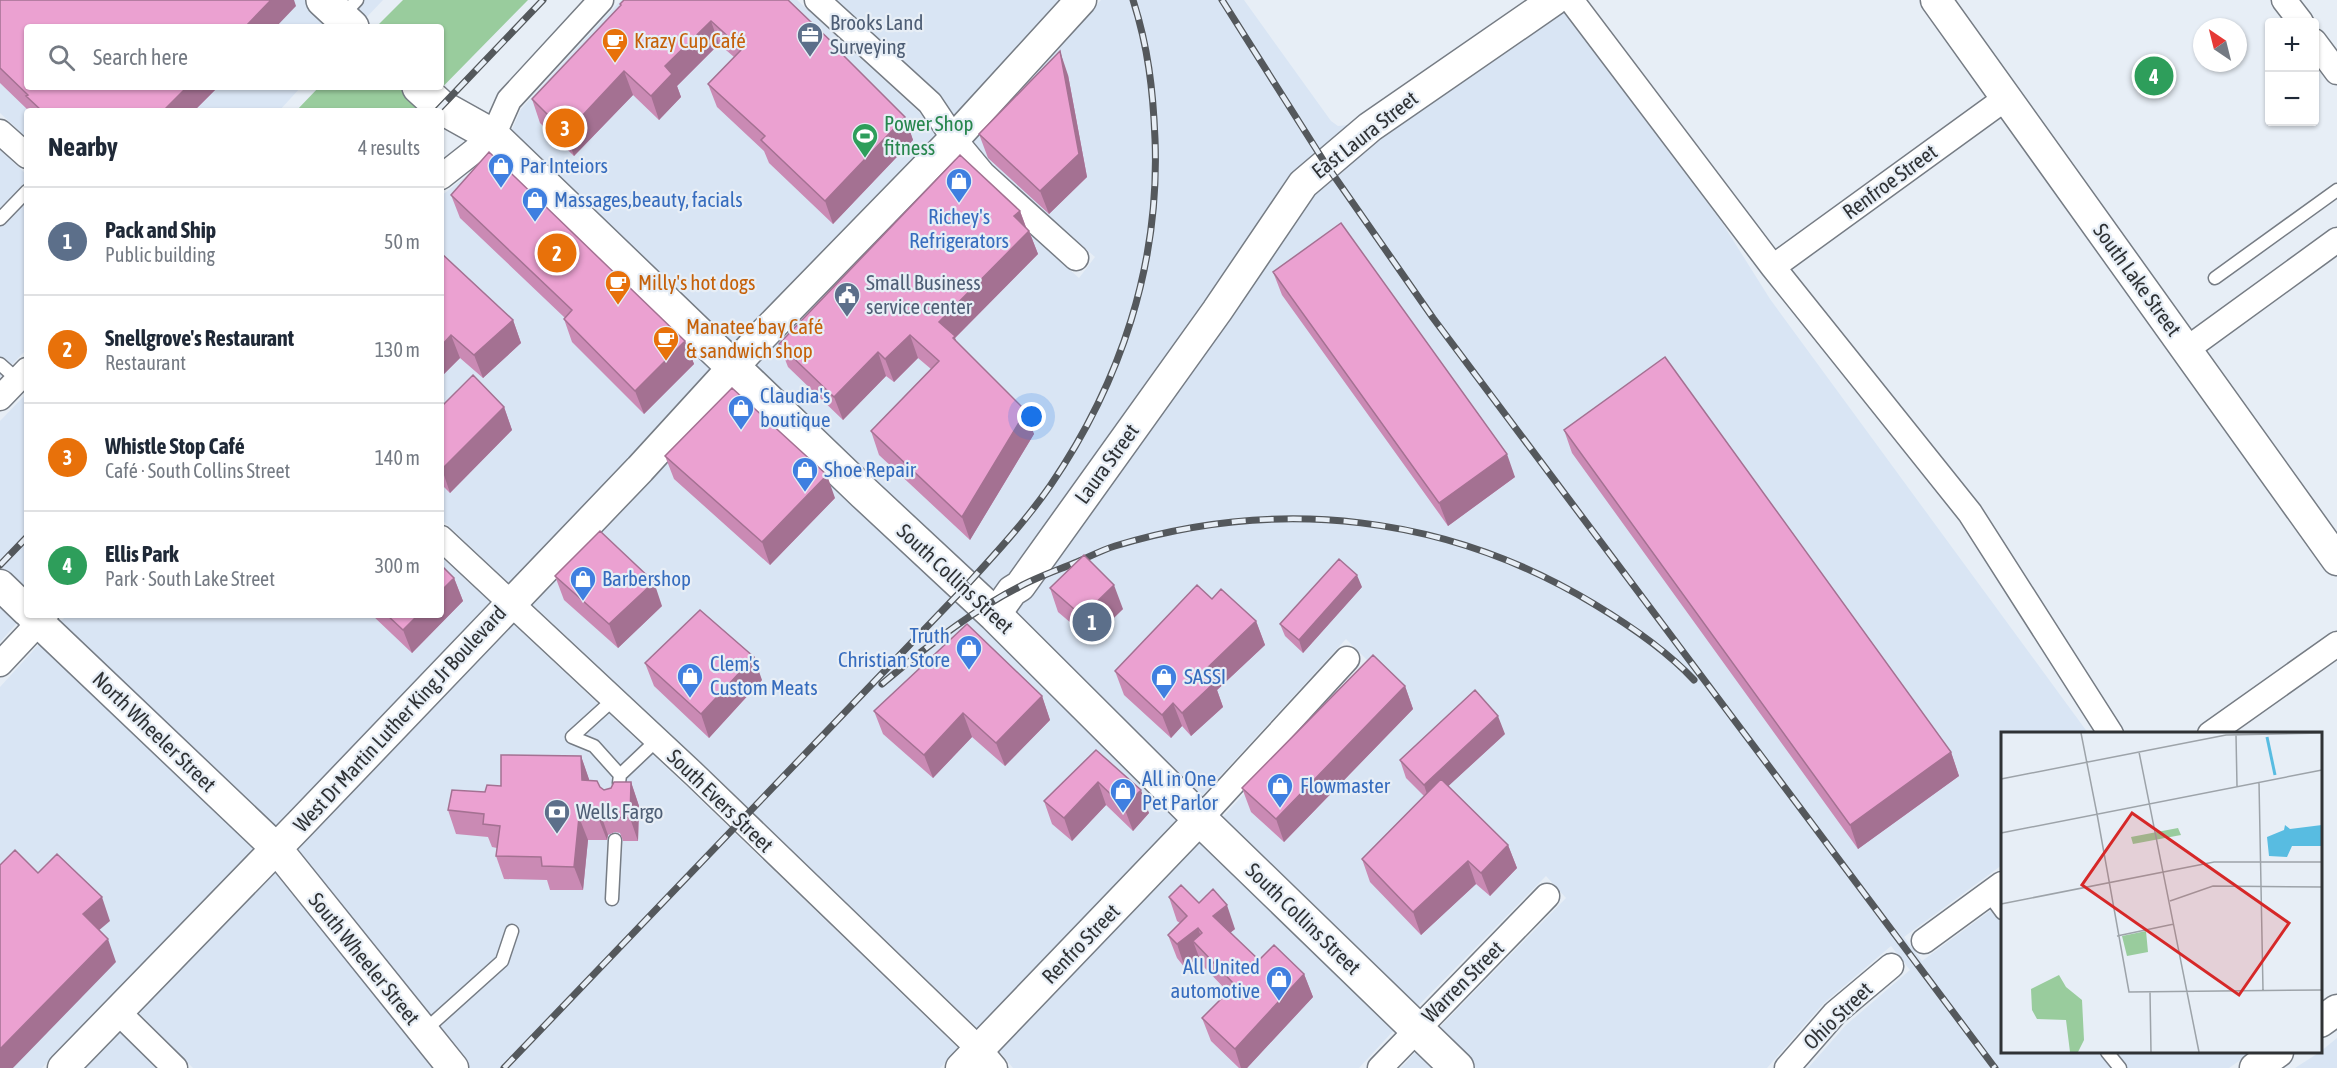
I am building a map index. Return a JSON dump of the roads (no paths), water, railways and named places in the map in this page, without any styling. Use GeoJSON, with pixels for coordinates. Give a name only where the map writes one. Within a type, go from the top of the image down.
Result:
{"type":"FeatureCollection","features":[{"type":"Feature","properties":{"kind":"main road","name":"South Collins Street"},"geometry":{"type":"LineString","coordinates":[[430,97],[493,136],[733,368],[994,615],[1457,1068]]}},
{"type":"Feature","properties":{"kind":"street"},"geometry":{"type":"LineString","coordinates":[[444,175],[493,136],[509,100],[601,0]]}},
{"type":"Feature","properties":{"kind":"street"},"geometry":{"type":"LineString","coordinates":[[817,0],[930,104],[954,139],[983,174],[1076,258]]}},
{"type":"Feature","properties":{"kind":"street","name":"West Dr Martin Luther King Jr Boulevard"},"geometry":{"type":"LineString","coordinates":[[63,1068],[277,849],[633,476],[733,368],[954,139],[1081,0]]}},
{"type":"Feature","properties":{"kind":"street","name":"East Laura Street"},"geometry":{"type":"LineString","coordinates":[[1217,311],[1303,184],[1317,170],[1370,127],[1554,0]]}},
{"type":"Feature","properties":{"kind":"street"},"geometry":{"type":"LineString","coordinates":[[1571,0],[1773,267],[1970,513],[2110,732]]}},
{"type":"Feature","properties":{"kind":"street","name":"South Lake Street"},"geometry":{"type":"LineString","coordinates":[[1936,0],[2337,560]]}},
{"type":"Feature","properties":{"kind":"street"},"geometry":{"type":"LineString","coordinates":[[2284,0],[2298,18]]}},
{"type":"Feature","properties":{"kind":"street"},"geometry":{"type":"LineString","coordinates":[[2319,48],[2337,72]]}},
{"type":"Feature","properties":{"kind":"street","name":"Renfroe Street"},"geometry":{"type":"LineString","coordinates":[[1773,267],[2006,98]]}},
{"type":"Feature","properties":{"kind":"street"},"geometry":{"type":"LineString","coordinates":[[2,137],[24,154]]}},
{"type":"Feature","properties":{"kind":"street"},"geometry":{"type":"LineString","coordinates":[[2187,349],[2337,240]]}},
{"type":"Feature","properties":{"kind":"street","name":"Laura Street"},"geometry":{"type":"LineString","coordinates":[[994,615],[1012,591],[1020,586],[1217,311]]}},
{"type":"Feature","properties":{"kind":"street"},"geometry":{"type":"LineString","coordinates":[[0,398],[15,371]]}},
{"type":"Feature","properties":{"kind":"street","name":"South Evers Street"},"geometry":{"type":"LineString","coordinates":[[444,541],[657,740],[979,1062]]}},
{"type":"Feature","properties":{"kind":"street","name":"North Wheeler Street"},"geometry":{"type":"LineString","coordinates":[[0,585],[24,606]]}},
{"type":"Feature","properties":{"kind":"street"},"geometry":{"type":"LineString","coordinates":[[0,664],[34,618]]}},
{"type":"Feature","properties":{"kind":"street","name":"North Wheeler Street"},"geometry":{"type":"LineString","coordinates":[[38,618],[277,849]]}},
{"type":"Feature","properties":{"kind":"street"},"geometry":{"type":"LineString","coordinates":[[2213,732],[2337,644]]}},
{"type":"Feature","properties":{"kind":"street"},"geometry":{"type":"LineString","coordinates":[[1200,819],[1347,659]]}},
{"type":"Feature","properties":{"kind":"street","name":"Renfro Street"},"geometry":{"type":"LineString","coordinates":[[979,1062],[1200,819]]}},
{"type":"Feature","properties":{"kind":"street","name":"South Wheeler Street"},"geometry":{"type":"LineString","coordinates":[[277,849],[453,1068]]}},
{"type":"Feature","properties":{"kind":"street","name":"Warren Street"},"geometry":{"type":"LineString","coordinates":[[1380,1068],[1547,896]]}},
{"type":"Feature","properties":{"kind":"street"},"geometry":{"type":"LineString","coordinates":[[1924,941],[1998,897]]}},
{"type":"Feature","properties":{"kind":"street","name":"Ohio Street"},"geometry":{"type":"LineString","coordinates":[[1787,1068],[1835,1013],[1891,966]]}},
{"type":"Feature","properties":{"kind":"street"},"geometry":{"type":"LineString","coordinates":[[2322,1021],[2337,1010]]}},
{"type":"Feature","properties":{"kind":"street"},"geometry":{"type":"LineString","coordinates":[[118,1012],[175,1068]]}},
{"type":"Feature","properties":{"kind":"street"},"geometry":{"type":"LineString","coordinates":[[2255,1068],[2277,1053]]}},
{"type":"Feature","properties":{"kind":"lane"},"geometry":{"type":"LineString","coordinates":[[2215,278],[2337,190]]}},
{"type":"Feature","properties":{"kind":"lane"},"geometry":{"type":"LineString","coordinates":[[0,219],[24,194]]}},
{"type":"Feature","properties":{"kind":"lane"},"geometry":{"type":"LineString","coordinates":[[614,699],[572,736],[594,746],[620,775]]}},
{"type":"Feature","properties":{"kind":"lane"},"geometry":{"type":"LineString","coordinates":[[616,795],[620,775],[657,740]]}},
{"type":"Feature","properties":{"kind":"lane"},"geometry":{"type":"LineString","coordinates":[[612,899],[615,840]]}},
{"type":"Feature","properties":{"kind":"lane"},"geometry":{"type":"LineString","coordinates":[[423,1032],[502,961],[512,931]]}},
{"type":"Feature","properties":{"kind":"lane"},"geometry":{"type":"LineString","coordinates":[[2109,1053],[2120,1068]]}},
{"type":"Feature","properties":{"kind":"railway"},"geometry":{"type":"LineString","coordinates":[[440,108],[543,0]]}},
{"type":"Feature","properties":{"kind":"railway"},"geometry":{"type":"LineString","coordinates":[[504,1068],[965,587],[1030,512],[1050,486],[1075,446],[1116,363],[1143,276],[1151,231],[1155,186],[1153,103],[1146,51],[1133,0]]}},
{"type":"Feature","properties":{"kind":"railway"},"geometry":{"type":"LineString","coordinates":[[1222,0],[1325,163],[1433,318],[1995,1068]]}},
{"type":"Feature","properties":{"kind":"railway"},"geometry":{"type":"LineString","coordinates":[[882,684],[948,632],[1002,596],[1105,549],[1177,530],[1238,521],[1300,519],[1361,523],[1421,533],[1480,550],[1538,574],[1594,604],[1634,629],[1671,658],[1694,680]]}},
{"type":"Feature","properties":{"kind":"railway"},"geometry":{"type":"LineString","coordinates":[[0,565],[24,540]]}},
{"type":"Feature","properties":{"kind":"place","name":"Brooks Land Surveying"},"geometry":{"type":"Point","coordinates":[810,58]}},
{"type":"Feature","properties":{"kind":"place","name":"Krazy Cup Café"},"geometry":{"type":"Point","coordinates":[615,64]}},
{"type":"Feature","properties":{"kind":"place","name":"Ellis Park"},"geometry":{"type":"Point","coordinates":[2154,76]}},
{"type":"Feature","properties":{"kind":"place","name":"Whistle Stop Café"},"geometry":{"type":"Point","coordinates":[565,128]}},
{"type":"Feature","properties":{"kind":"place","name":"Power Shop fitness"},"geometry":{"type":"Point","coordinates":[865,159]}},
{"type":"Feature","properties":{"kind":"place","name":"Par Inteiors"},"geometry":{"type":"Point","coordinates":[501,189]}},
{"type":"Feature","properties":{"kind":"place","name":"Richey's Refrigerators"},"geometry":{"type":"Point","coordinates":[959,204]}},
{"type":"Feature","properties":{"kind":"place","name":"Massages,beauty, facials"},"geometry":{"type":"Point","coordinates":[535,223]}},
{"type":"Feature","properties":{"kind":"place","name":"Snellgrove's Restaurant"},"geometry":{"type":"Point","coordinates":[557,253]}},
{"type":"Feature","properties":{"kind":"place","name":"Milly's hot dogs"},"geometry":{"type":"Point","coordinates":[618,306]}},
{"type":"Feature","properties":{"kind":"place","name":"Small Business service center"},"geometry":{"type":"Point","coordinates":[847,318]}},
{"type":"Feature","properties":{"kind":"place","name":"Manatee bay Café & sandwich shop"},"geometry":{"type":"Point","coordinates":[666,362]}},
{"type":"Feature","properties":{"kind":"place","name":"Claudia's boutique"},"geometry":{"type":"Point","coordinates":[741,431]}},
{"type":"Feature","properties":{"kind":"place","name":"Shoe Repair"},"geometry":{"type":"Point","coordinates":[805,493]}},
{"type":"Feature","properties":{"kind":"place","name":"Barbershop"},"geometry":{"type":"Point","coordinates":[583,602]}},
{"type":"Feature","properties":{"kind":"place","name":"Pack and Ship"},"geometry":{"type":"Point","coordinates":[1092,622]}},
{"type":"Feature","properties":{"kind":"place","name":"Truth Christian Store"},"geometry":{"type":"Point","coordinates":[969,671]}},
{"type":"Feature","properties":{"kind":"place","name":"Clem's Custom Meats"},"geometry":{"type":"Point","coordinates":[690,699]}},
{"type":"Feature","properties":{"kind":"place","name":"SASSI"},"geometry":{"type":"Point","coordinates":[1164,700]}},
{"type":"Feature","properties":{"kind":"place","name":"Flowmaster"},"geometry":{"type":"Point","coordinates":[1280,809]}},
{"type":"Feature","properties":{"kind":"place","name":"All in One Pet Parlor"},"geometry":{"type":"Point","coordinates":[1123,814]}},
{"type":"Feature","properties":{"kind":"place","name":"Wells Fargo"},"geometry":{"type":"Point","coordinates":[557,835]}},
{"type":"Feature","properties":{"kind":"place","name":"All United automotive"},"geometry":{"type":"Point","coordinates":[1279,1002]}}]}
